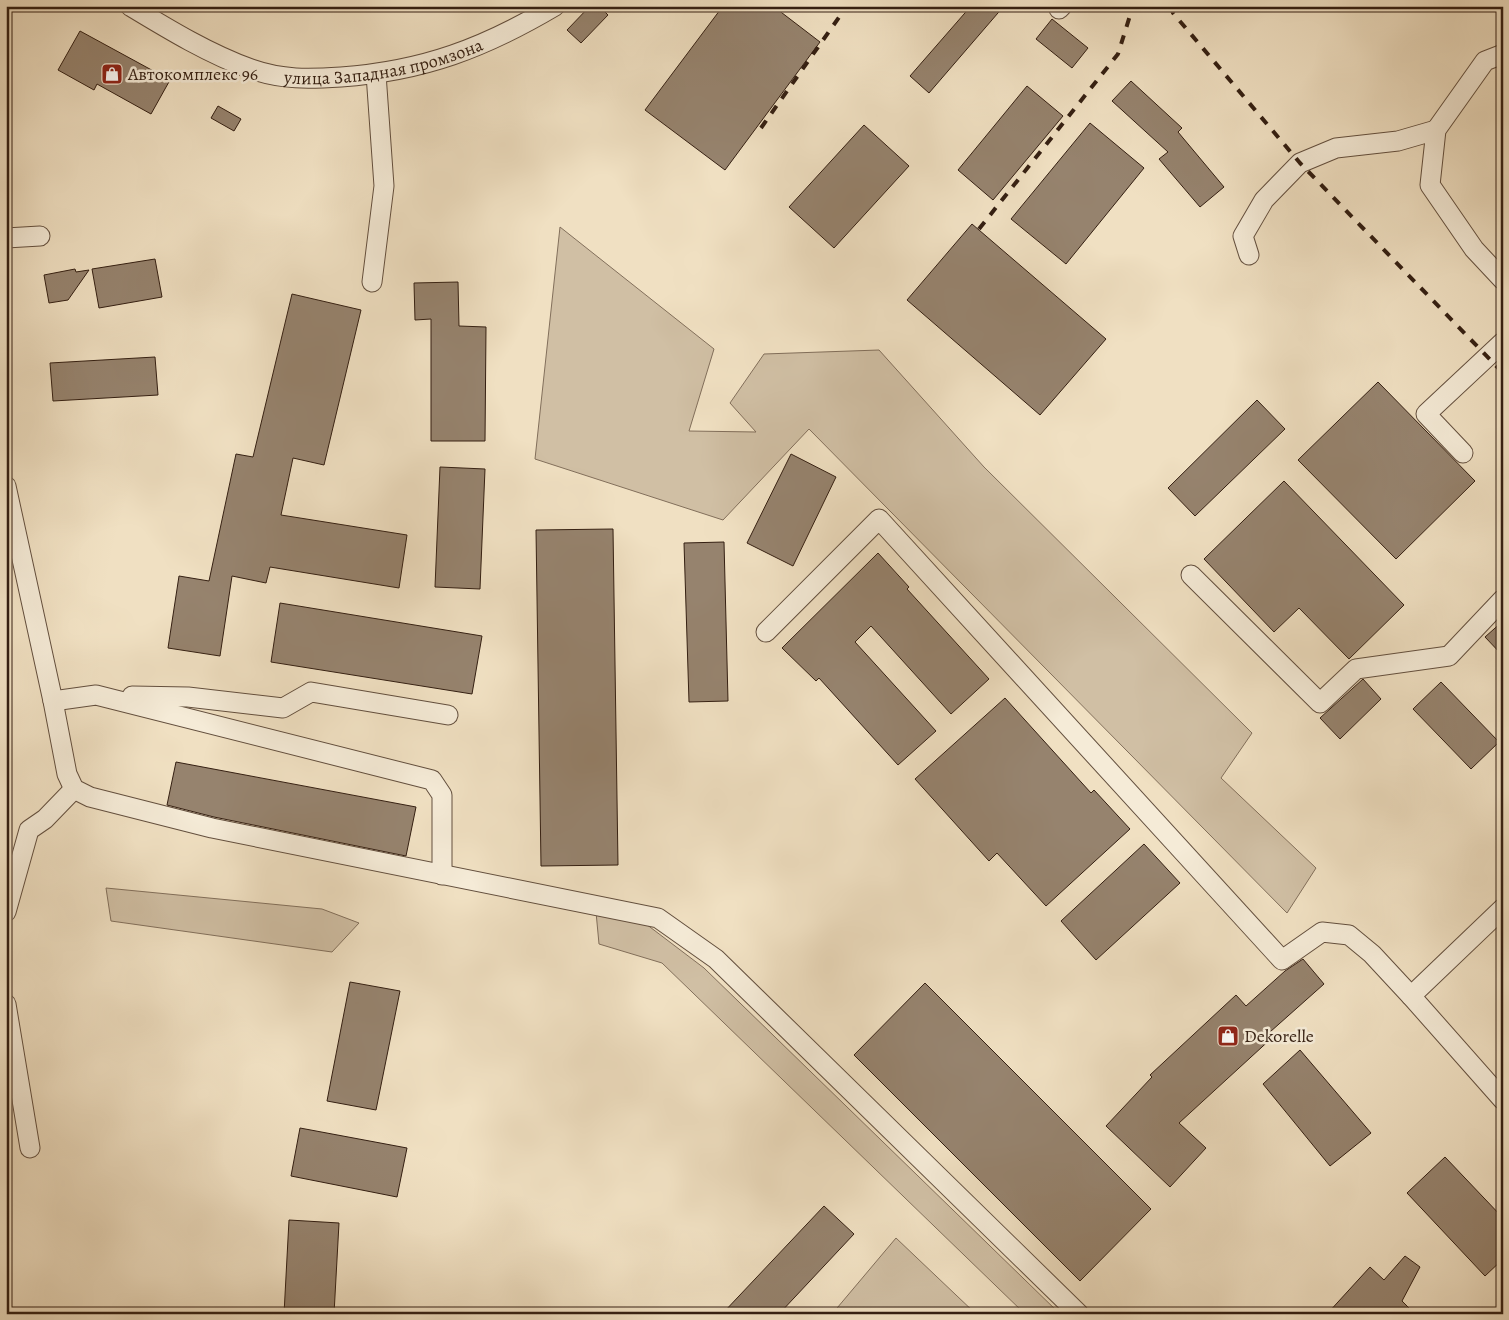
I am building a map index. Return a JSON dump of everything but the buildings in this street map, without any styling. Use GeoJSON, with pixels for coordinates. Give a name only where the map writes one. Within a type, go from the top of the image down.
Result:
{"type":"FeatureCollection","features":[{"type":"Feature","properties":{"kind":"street","name":"улица Западная промзона"},"geometry":{"type":"LineString","coordinates":[[130,6],[173,32],[252,69],[298,80],[376,74],[445,59],[492,40],[555,6]]}},
{"type":"Feature","properties":{"kind":"street"},"geometry":{"type":"LineString","coordinates":[[1503,54],[1485,61],[1436,130],[1430,185],[1474,249],[1503,280]]}},
{"type":"Feature","properties":{"kind":"street"},"geometry":{"type":"LineString","coordinates":[[372,282],[384,186],[376,74]]}},
{"type":"Feature","properties":{"kind":"street"},"geometry":{"type":"LineString","coordinates":[[1249,255],[1243,236],[1264,200],[1300,163],[1336,148],[1398,141],[1436,130]]}},
{"type":"Feature","properties":{"kind":"street"},"geometry":{"type":"LineString","coordinates":[[6,238],[40,236]]}},
{"type":"Feature","properties":{"kind":"street"},"geometry":{"type":"LineString","coordinates":[[1462,452],[1426,414],[1503,342]]}},
{"type":"Feature","properties":{"kind":"street"},"geometry":{"type":"LineString","coordinates":[[6,486],[53,700],[67,774],[74,788],[90,797],[212,828],[658,918],[716,958],[1079,1314]]}},
{"type":"Feature","properties":{"kind":"street"},"geometry":{"type":"LineString","coordinates":[[766,632],[879,519],[1282,960],[1322,932],[1349,935],[1372,954],[1503,1100]]}},
{"type":"Feature","properties":{"kind":"street"},"geometry":{"type":"LineString","coordinates":[[1191,575],[1320,703],[1356,669],[1449,656],[1503,599]]}},
{"type":"Feature","properties":{"kind":"street"},"geometry":{"type":"LineString","coordinates":[[53,700],[96,695],[188,697],[283,708],[311,692],[448,715]]}},
{"type":"Feature","properties":{"kind":"street"},"geometry":{"type":"LineString","coordinates":[[96,695],[432,780],[442,795],[442,875]]}},
{"type":"Feature","properties":{"kind":"street"},"geometry":{"type":"LineString","coordinates":[[6,912],[29,830],[45,819],[74,788]]}},
{"type":"Feature","properties":{"kind":"street"},"geometry":{"type":"LineString","coordinates":[[1410,996],[1503,908]]}},
{"type":"Feature","properties":{"kind":"street"},"geometry":{"type":"LineString","coordinates":[[6,1004],[30,1148]]}},
{"type":"Feature","properties":{"kind":"shaded area"},"geometry":{"type":"Polygon","coordinates":[[[560,227],[714,349],[689,431],[756,432],[730,403],[764,354],[879,350],[984,467],[1252,733],[1221,778],[1316,868],[1287,913],[809,429],[723,520],[535,459],[560,227]]]}},
{"type":"Feature","properties":{"kind":"shaded area"},"geometry":{"type":"Polygon","coordinates":[[[106,888],[322,909],[359,923],[332,952],[111,921],[106,888]]]}},
{"type":"Feature","properties":{"kind":"shaded area"},"geometry":{"type":"Polygon","coordinates":[[[596,912],[646,924],[704,968],[1060,1314],[1025,1314],[662,963],[599,944],[596,912]]]}},
{"type":"Feature","properties":{"kind":"shaded area"},"geometry":{"type":"Polygon","coordinates":[[[896,1238],[976,1314],[832,1314],[896,1238]]]}},
{"type":"Feature","properties":{"kind":"railway"},"geometry":{"type":"LineString","coordinates":[[761,128],[847,6]]}},
{"type":"Feature","properties":{"kind":"railway"},"geometry":{"type":"LineString","coordinates":[[979,229],[1118,54],[1133,6]]}},
{"type":"Feature","properties":{"kind":"railway"},"geometry":{"type":"LineString","coordinates":[[1170,6],[1173,13],[1300,163],[1503,373]]}},
{"type":"Feature","properties":{"kind":"place","name":"Автокомплекс 96"},"geometry":{"type":"Point","coordinates":[112,74]}},
{"type":"Feature","properties":{"kind":"place","name":"Dekorelle"},"geometry":{"type":"Point","coordinates":[1228,1036]}}]}
